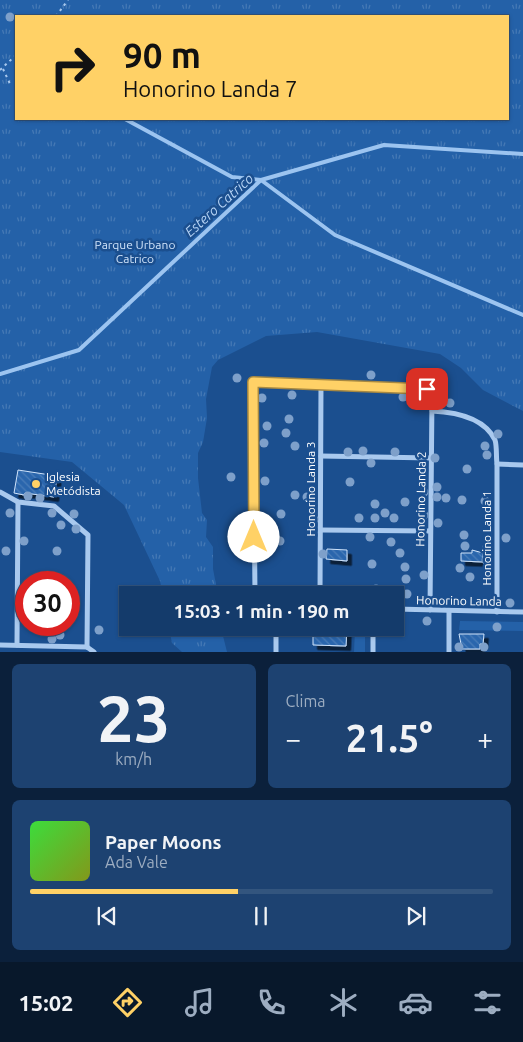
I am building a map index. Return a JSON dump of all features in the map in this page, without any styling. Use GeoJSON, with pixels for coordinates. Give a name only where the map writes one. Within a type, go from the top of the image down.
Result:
{"type":"FeatureCollection","features":[{"type":"Feature","properties":{"kind":"street"},"geometry":{"type":"LineString","coordinates":[[255,586],[253,382],[321,384]]}},
{"type":"Feature","properties":{"kind":"street","name":"Honorino Landa 2"},"geometry":{"type":"LineString","coordinates":[[321,384],[427,389],[432,396],[430,610]]}},
{"type":"Feature","properties":{"kind":"street","name":"Honorino Landa 3"},"geometry":{"type":"LineString","coordinates":[[320,586],[321,384]]}},
{"type":"Feature","properties":{"kind":"street","name":"Honorino Landa 1"},"geometry":{"type":"LineString","coordinates":[[432,411],[454,412],[482,426],[494,440],[497,464],[497,612]]}},
{"type":"Feature","properties":{"kind":"street"},"geometry":{"type":"LineString","coordinates":[[321,456],[431,458]]}},
{"type":"Feature","properties":{"kind":"street"},"geometry":{"type":"LineString","coordinates":[[497,464],[523,465]]}},
{"type":"Feature","properties":{"kind":"street"},"geometry":{"type":"LineString","coordinates":[[0,492],[18,502],[54,506],[88,535],[87,647]]}},
{"type":"Feature","properties":{"kind":"street"},"geometry":{"type":"LineString","coordinates":[[17,645],[18,502]]}},
{"type":"Feature","properties":{"kind":"street"},"geometry":{"type":"LineString","coordinates":[[321,530],[430,531]]}},
{"type":"Feature","properties":{"kind":"street","name":"Honorino Landa"},"geometry":{"type":"LineString","coordinates":[[404,609],[449,612],[523,612]]}},
{"type":"Feature","properties":{"kind":"street"},"geometry":{"type":"LineString","coordinates":[[449,612],[449,652]]}},
{"type":"Feature","properties":{"kind":"street"},"geometry":{"type":"LineString","coordinates":[[276,636],[276,652]]}},
{"type":"Feature","properties":{"kind":"street"},"geometry":{"type":"LineString","coordinates":[[373,636],[373,652]]}},
{"type":"Feature","properties":{"kind":"street"},"geometry":{"type":"LineString","coordinates":[[0,645],[51,649],[87,647],[94,652]]}},
{"type":"Feature","properties":{"kind":"path"},"geometry":{"type":"LineString","coordinates":[[57,15],[68,0]]}},
{"type":"Feature","properties":{"kind":"path"},"geometry":{"type":"LineString","coordinates":[[11,86],[1,70],[15,57]]}},
{"type":"Feature","properties":{"kind":"green space","name":"Parque Urbano Catrico"},"geometry":{"type":"Polygon","coordinates":[[[0,0],[523,0],[523,411],[483,390],[461,368],[440,354],[317,332],[266,336],[218,360],[212,367],[206,399],[207,418],[203,442],[198,453],[198,478],[202,513],[207,520],[206,537],[213,547],[213,569],[216,586],[161,586],[124,505],[72,462],[0,452],[0,0]]]}},
{"type":"Feature","properties":{"kind":"green space"},"geometry":{"type":"Polygon","coordinates":[[[460,621],[523,622],[523,631],[459,630],[460,621]]]}},
{"type":"Feature","properties":{"kind":"green space"},"geometry":{"type":"Polygon","coordinates":[[[171,636],[223,636],[227,652],[182,652],[172,643],[171,636]]]}},
{"type":"Feature","properties":{"kind":"green space"},"geometry":{"type":"Polygon","coordinates":[[[355,636],[365,636],[365,652],[354,652],[355,636]]]}},
{"type":"Feature","properties":{"kind":"building","name":"Iglesia Metódista"},"geometry":{"type":"Polygon","coordinates":[[[18,470],[57,476],[54,497],[14,493],[18,470]]]}},
{"type":"Feature","properties":{"kind":"building"},"geometry":{"type":"Polygon","coordinates":[[[327,549],[347,550],[347,561],[326,559],[327,549]]]}},
{"type":"Feature","properties":{"kind":"building"},"geometry":{"type":"Polygon","coordinates":[[[472,550],[483,553],[483,562],[461,561],[461,553],[472,553],[472,550]]]}},
{"type":"Feature","properties":{"kind":"building"},"geometry":{"type":"Polygon","coordinates":[[[459,634],[484,634],[483,644],[480,644],[480,649],[462,649],[459,634]]]}},
{"type":"Feature","properties":{"kind":"building"},"geometry":{"type":"Polygon","coordinates":[[[313,636],[347,636],[346,646],[313,645],[313,636]]]}},
{"type":"Feature","properties":{"kind":"waterway"},"geometry":{"type":"LineString","coordinates":[[127,120],[232,177],[261,180],[335,235],[523,315]]}},
{"type":"Feature","properties":{"kind":"waterway","name":"Estero Catrico"},"geometry":{"type":"LineString","coordinates":[[0,374],[79,350],[261,180],[384,145],[523,154]]}},
{"type":"Feature","properties":{"kind":"place","name":"Iglesia Metódista"},"geometry":{"type":"Point","coordinates":[36,484]}},
{"type":"Feature","properties":{"kind":"route"},"geometry":{"type":"LineString","coordinates":[[254,537],[253,382],[427,389]]}}]}
